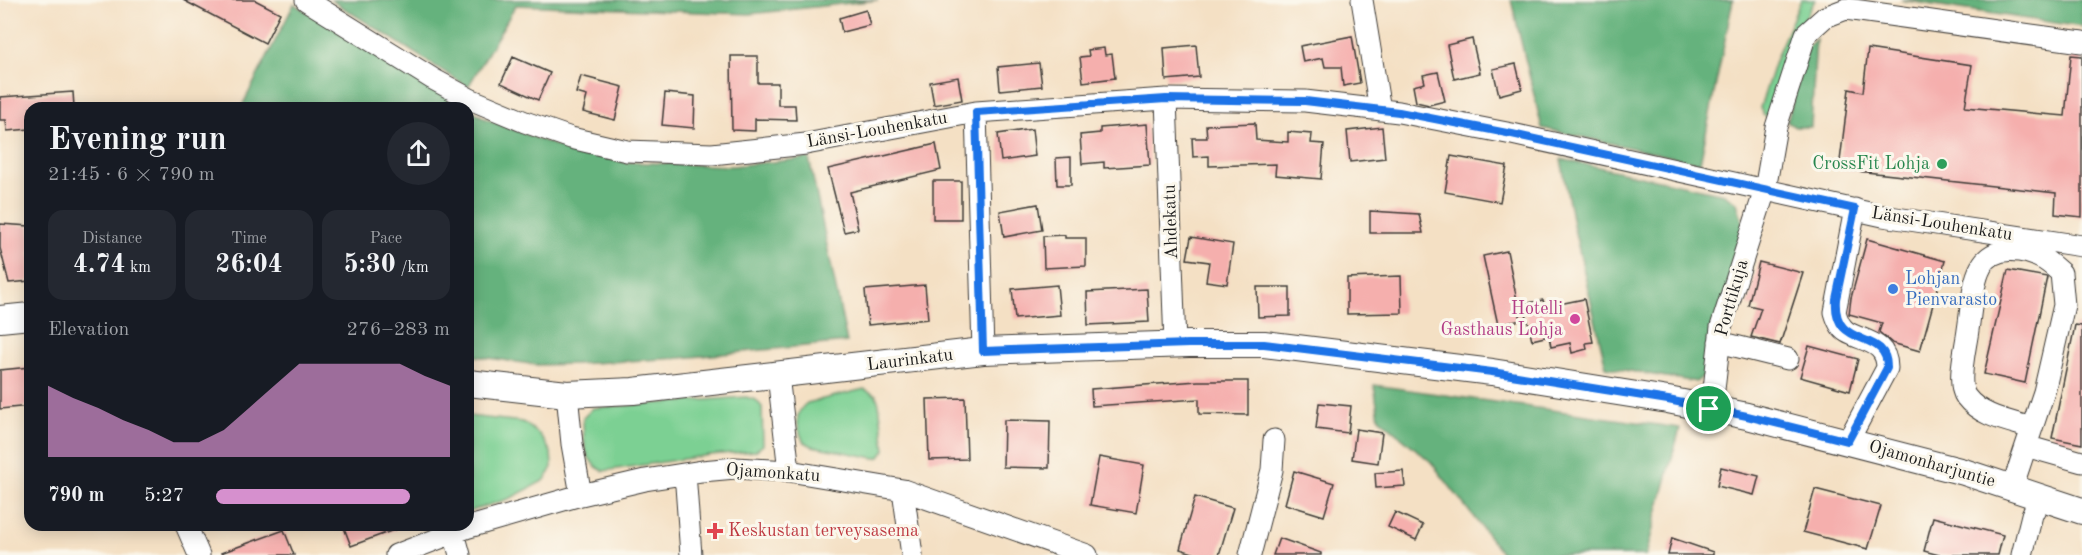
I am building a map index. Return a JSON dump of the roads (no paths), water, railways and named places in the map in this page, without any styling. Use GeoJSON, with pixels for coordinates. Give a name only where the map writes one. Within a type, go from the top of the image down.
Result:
{"type":"FeatureCollection","features":[{"type":"Feature","properties":{"kind":"main road"},"geometry":{"type":"LineString","coordinates":[[0,319],[24,317]]}},
{"type":"Feature","properties":{"kind":"main road","name":"Laurinkatu"},"geometry":{"type":"LineString","coordinates":[[474,385],[567,394],[633,391],[983,351],[1264,344],[1492,372],[1668,400],[1709,409]]}},
{"type":"Feature","properties":{"kind":"main road","name":"Ojamonharjuntie"},"geometry":{"type":"LineString","coordinates":[[1709,409],[1848,441],[2041,496],[2082,511]]}},
{"type":"Feature","properties":{"kind":"street","name":"Länsi-Louhenkatu"},"geometry":{"type":"LineString","coordinates":[[306,0],[433,79],[470,99],[571,138],[627,151],[712,154],[795,145],[976,112],[1166,99],[1305,101],[1380,110],[1512,134],[2017,244],[2082,246]]}},
{"type":"Feature","properties":{"kind":"street"},"geometry":{"type":"LineString","coordinates":[[1362,0],[1380,110]]}},
{"type":"Feature","properties":{"kind":"street"},"geometry":{"type":"LineString","coordinates":[[1826,8],[2082,42]]}},
{"type":"Feature","properties":{"kind":"street","name":"Porttikuja"},"geometry":{"type":"LineString","coordinates":[[1709,409],[1714,389],[1721,327],[1765,190],[1776,128],[1806,34],[1826,8]]}},
{"type":"Feature","properties":{"kind":"street","name":"Ahdekatu"},"geometry":{"type":"LineString","coordinates":[[1166,99],[1174,345]]}},
{"type":"Feature","properties":{"kind":"street"},"geometry":{"type":"LineString","coordinates":[[976,112],[983,351]]}},
{"type":"Feature","properties":{"kind":"street"},"geometry":{"type":"LineString","coordinates":[[1848,441],[1887,368],[1884,353],[1874,344],[1846,332],[1838,323],[1835,312],[1855,209]]}},
{"type":"Feature","properties":{"kind":"street"},"geometry":{"type":"LineString","coordinates":[[2012,488],[2029,437],[2044,392],[2064,305],[2061,273],[2045,260],[2029,253],[2017,244],[1993,255],[1981,266],[1974,292],[1961,380],[1965,396],[1988,414],[2029,437],[2082,462]]}},
{"type":"Feature","properties":{"kind":"street"},"geometry":{"type":"LineString","coordinates":[[1719,342],[1788,359]]}},
{"type":"Feature","properties":{"kind":"street"},"geometry":{"type":"LineString","coordinates":[[778,375],[789,471]]}},
{"type":"Feature","properties":{"kind":"street"},"geometry":{"type":"LineString","coordinates":[[567,394],[581,495]]}},
{"type":"Feature","properties":{"kind":"street"},"geometry":{"type":"LineString","coordinates":[[1250,555],[1272,470],[1274,440]]}},
{"type":"Feature","properties":{"kind":"street","name":"Ojamonkatu"},"geometry":{"type":"LineString","coordinates":[[474,526],[581,495],[683,474],[735,468],[789,471],[903,490],[1087,555]]}},
{"type":"Feature","properties":{"kind":"street"},"geometry":{"type":"LineString","coordinates":[[683,474],[686,486],[691,555]]}},
{"type":"Feature","properties":{"kind":"street"},"geometry":{"type":"LineString","coordinates":[[903,490],[912,555]]}},
{"type":"Feature","properties":{"kind":"street"},"geometry":{"type":"LineString","coordinates":[[2022,555],[2032,515],[2041,496]]}},
{"type":"Feature","properties":{"kind":"street"},"geometry":{"type":"LineString","coordinates":[[189,531],[199,555]]}},
{"type":"Feature","properties":{"kind":"street","name":"Ojamonkatu"},"geometry":{"type":"LineString","coordinates":[[396,555],[459,531]]}},
{"type":"Feature","properties":{"kind":"street"},"geometry":{"type":"LineString","coordinates":[[454,533],[460,555]]}},
{"type":"Feature","properties":{"kind":"place","name":"CrossFit Lohja"},"geometry":{"type":"Point","coordinates":[1942,164]}},
{"type":"Feature","properties":{"kind":"place","name":"Lohjan Pienvarasto"},"geometry":{"type":"Point","coordinates":[1893,289]}},
{"type":"Feature","properties":{"kind":"place","name":"Hotelli Gasthaus Lohja"},"geometry":{"type":"Point","coordinates":[1575,319]}},
{"type":"Feature","properties":{"kind":"place","name":"Keskustan terveysasema"},"geometry":{"type":"Point","coordinates":[715,531]}}]}
